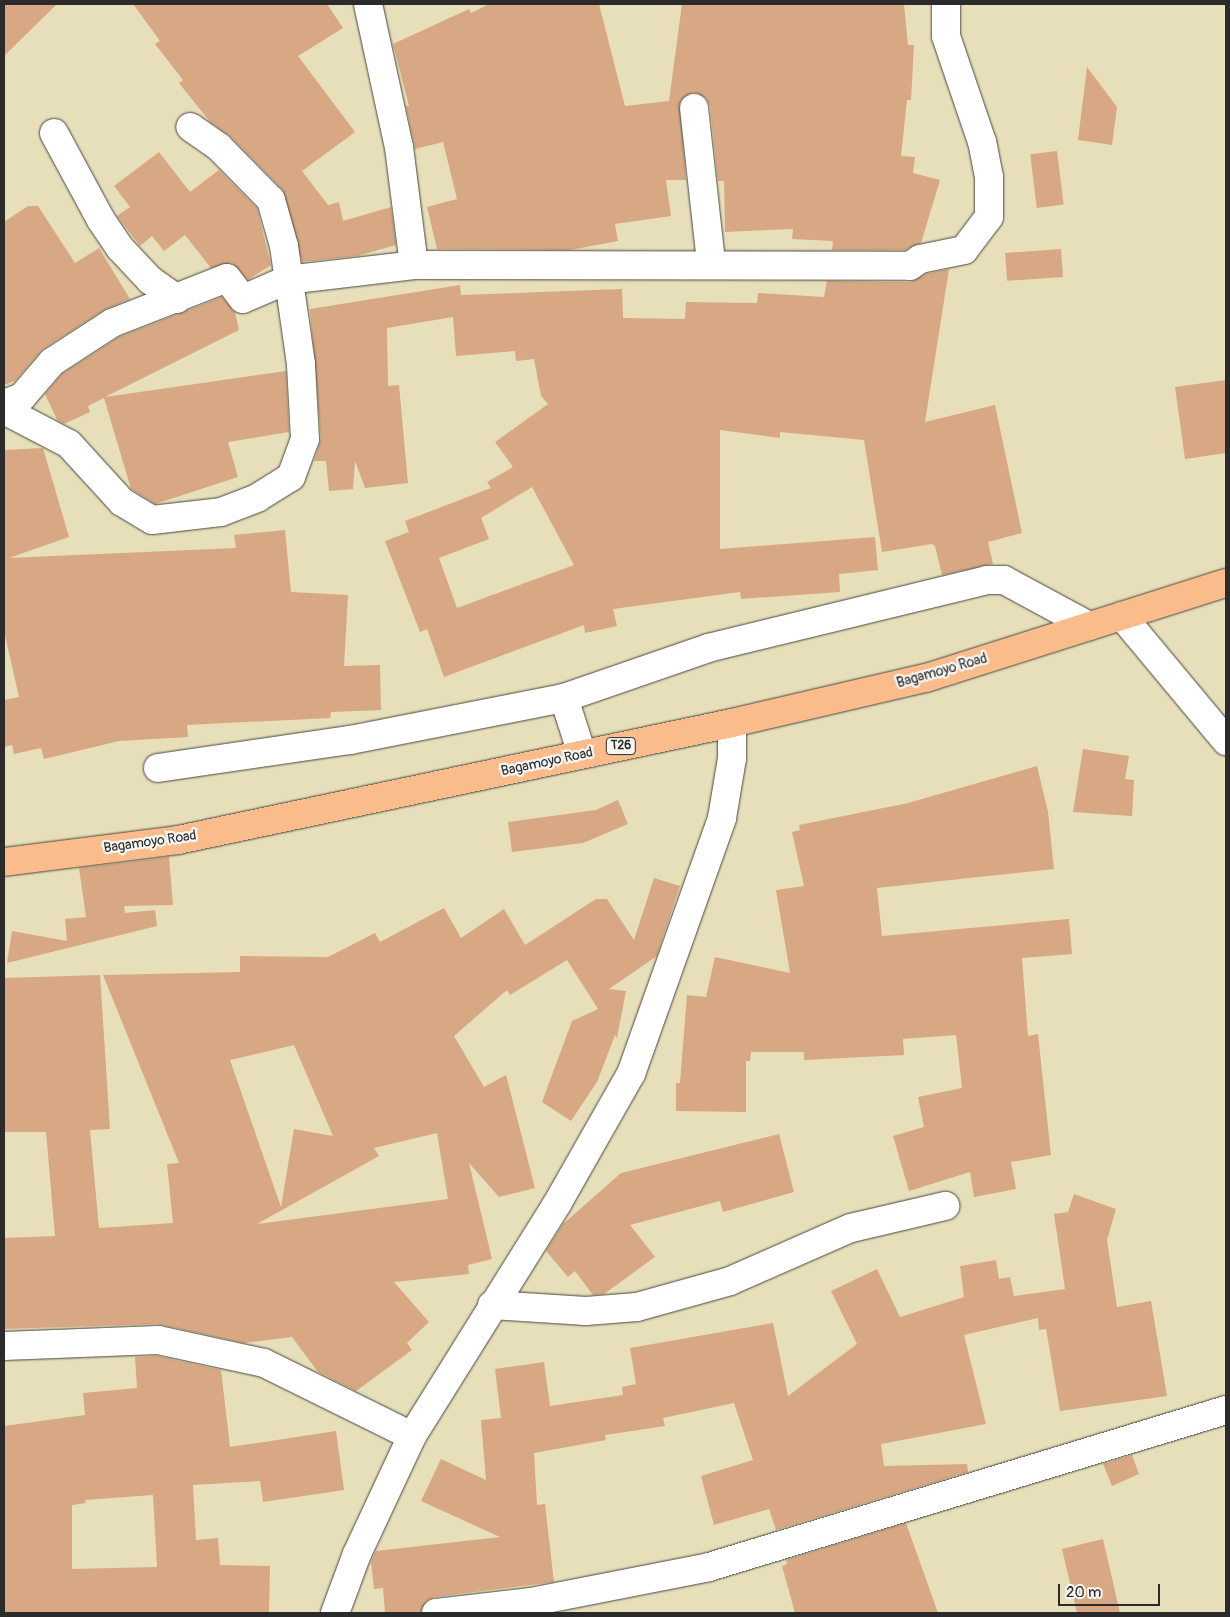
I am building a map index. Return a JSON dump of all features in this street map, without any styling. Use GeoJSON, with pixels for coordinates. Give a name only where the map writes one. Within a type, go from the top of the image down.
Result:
{"type":"FeatureCollection","features":[{"type":"Feature","properties":{"kind":"highway","name":"Bagamoyo Road"},"geometry":{"type":"LineString","coordinates":[[4,862],[178,840],[732,723],[926,678],[1226,583]]}},
{"type":"Feature","properties":{"kind":"street"},"geometry":{"type":"LineString","coordinates":[[368,4],[399,148],[414,265]]}},
{"type":"Feature","properties":{"kind":"street"},"geometry":{"type":"LineString","coordinates":[[4,404],[22,397],[52,362],[112,323],[227,278],[243,299],[287,280],[414,265],[711,263],[910,266],[920,259],[964,250],[989,217],[989,176],[982,142],[946,36],[946,4]]}},
{"type":"Feature","properties":{"kind":"street"},"geometry":{"type":"LineString","coordinates":[[694,108],[711,263]]}},
{"type":"Feature","properties":{"kind":"street"},"geometry":{"type":"LineString","coordinates":[[4,410],[69,444],[122,502],[152,520],[221,512],[257,498],[291,477],[305,439],[301,364],[287,280],[284,246],[270,200],[219,147],[190,128]]}},
{"type":"Feature","properties":{"kind":"street"},"geometry":{"type":"LineString","coordinates":[[54,133],[101,220],[120,248],[150,280],[177,299]]}},
{"type":"Feature","properties":{"kind":"street"},"geometry":{"type":"LineString","coordinates":[[158,768],[350,740],[564,698],[708,648],[987,580],[1004,580],[1089,626]]}},
{"type":"Feature","properties":{"kind":"street"},"geometry":{"type":"LineString","coordinates":[[1122,616],[1226,741]]}},
{"type":"Feature","properties":{"kind":"street"},"geometry":{"type":"LineString","coordinates":[[564,698],[582,754]]}},
{"type":"Feature","properties":{"kind":"street"},"geometry":{"type":"LineString","coordinates":[[335,1613],[357,1554],[412,1436],[492,1305],[557,1204],[631,1074],[722,818],[732,758],[732,723]]}},
{"type":"Feature","properties":{"kind":"street"},"geometry":{"type":"LineString","coordinates":[[492,1305],[586,1311],[637,1307],[730,1281],[851,1228],[945,1206]]}},
{"type":"Feature","properties":{"kind":"street"},"geometry":{"type":"LineString","coordinates":[[4,1346],[158,1340],[254,1361],[412,1436]]}},
{"type":"Feature","properties":{"kind":"street"},"geometry":{"type":"LineString","coordinates":[[436,1613],[531,1602],[709,1567],[1226,1410]]}},
{"type":"Feature","properties":{"kind":"building"},"geometry":{"type":"Polygon","coordinates":[[[4,4],[57,4],[4,56],[4,4]]]}},
{"type":"Feature","properties":{"kind":"building"},"geometry":{"type":"Polygon","coordinates":[[[133,4],[327,4],[343,28],[298,56],[355,132],[302,171],[328,205],[339,202],[343,221],[391,207],[396,245],[357,256],[302,262],[282,189],[230,136],[210,122],[179,83],[183,80],[155,44],[160,41],[133,4]]]}},
{"type":"Feature","properties":{"kind":"building"},"geometry":{"type":"Polygon","coordinates":[[[489,4],[599,4],[625,106],[669,101],[682,4],[904,4],[908,45],[914,45],[911,100],[907,100],[901,156],[915,157],[913,173],[940,180],[921,243],[905,250],[832,250],[833,241],[792,239],[793,229],[725,232],[724,181],[718,181],[710,106],[706,98],[693,92],[680,102],[686,180],[666,180],[671,216],[615,224],[618,241],[570,250],[437,249],[427,207],[457,199],[443,142],[415,149],[406,106],[409,106],[393,44],[469,9],[471,13],[489,4]]]}},
{"type":"Feature","properties":{"kind":"building"},"geometry":{"type":"Polygon","coordinates":[[[1087,67],[1117,107],[1112,145],[1078,140],[1087,67]]]}},
{"type":"Feature","properties":{"kind":"building"},"geometry":{"type":"Polygon","coordinates":[[[1057,151],[1064,205],[1037,208],[1030,154],[1057,151]]]}},
{"type":"Feature","properties":{"kind":"building"},"geometry":{"type":"Polygon","coordinates":[[[159,152],[190,192],[219,170],[257,208],[271,265],[248,280],[232,263],[211,268],[185,235],[164,251],[152,236],[140,246],[117,216],[130,207],[114,186],[159,152]]]}},
{"type":"Feature","properties":{"kind":"building"},"geometry":{"type":"Polygon","coordinates":[[[28,206],[38,206],[75,263],[99,248],[130,299],[104,310],[43,349],[15,381],[4,385],[4,222],[28,206]]]}},
{"type":"Feature","properties":{"kind":"building"},"geometry":{"type":"Polygon","coordinates":[[[1061,249],[1063,277],[1007,281],[1005,253],[1061,249]]]}},
{"type":"Feature","properties":{"kind":"building"},"geometry":{"type":"Polygon","coordinates":[[[949,269],[925,422],[995,405],[1022,533],[988,542],[993,564],[942,575],[935,546],[932,544],[882,552],[864,440],[780,432],[780,438],[720,430],[720,549],[875,537],[878,570],[839,574],[840,592],[741,599],[740,592],[613,609],[617,626],[585,633],[584,625],[444,677],[427,629],[420,632],[385,541],[409,532],[405,521],[491,488],[487,482],[513,467],[495,442],[548,404],[541,396],[534,359],[516,361],[515,351],[456,356],[453,317],[387,328],[388,386],[399,385],[408,483],[365,488],[355,461],[353,489],[329,491],[326,461],[314,461],[321,438],[310,309],[460,285],[461,295],[622,289],[623,318],[685,319],[686,302],[757,303],[758,293],[824,297],[827,281],[910,282],[926,274],[949,269]],[[532,487],[481,518],[489,539],[439,558],[457,608],[574,565],[532,487]]]}},
{"type":"Feature","properties":{"kind":"building"},"geometry":{"type":"Polygon","coordinates":[[[222,297],[235,312],[239,330],[105,397],[286,371],[289,432],[228,442],[238,477],[155,504],[131,489],[104,398],[88,406],[90,412],[64,424],[57,420],[45,394],[62,374],[119,337],[222,297]]]}},
{"type":"Feature","properties":{"kind":"building"},"geometry":{"type":"Polygon","coordinates":[[[1226,380],[1226,453],[1185,459],[1175,387],[1226,380]]]}},
{"type":"Feature","properties":{"kind":"building"},"geometry":{"type":"Polygon","coordinates":[[[43,448],[69,537],[9,558],[236,548],[234,535],[285,530],[291,592],[348,595],[344,666],[380,665],[381,710],[331,712],[330,718],[187,725],[188,737],[119,741],[44,759],[41,748],[14,754],[12,745],[4,747],[4,700],[19,697],[4,631],[4,450],[43,448]]]}},
{"type":"Feature","properties":{"kind":"building"},"geometry":{"type":"Polygon","coordinates":[[[1083,749],[1129,756],[1125,779],[1134,780],[1132,816],[1073,812],[1083,749]]]}},
{"type":"Feature","properties":{"kind":"building"},"geometry":{"type":"Polygon","coordinates":[[[1037,766],[1048,812],[1054,869],[877,888],[882,936],[1069,919],[1072,954],[1022,958],[1028,1036],[1038,1034],[1051,1155],[1011,1162],[1016,1189],[974,1197],[970,1172],[909,1191],[893,1136],[924,1127],[918,1097],[962,1088],[956,1035],[903,1039],[904,1055],[804,1060],[804,1052],[751,1052],[750,1061],[746,1061],[746,1112],[676,1111],[676,1083],[680,1083],[687,995],[706,997],[715,957],[790,973],[776,890],[804,886],[792,832],[800,830],[799,825],[908,803],[1037,766]]]}},
{"type":"Feature","properties":{"kind":"building"},"geometry":{"type":"Polygon","coordinates":[[[618,800],[628,824],[583,843],[512,852],[508,822],[596,810],[618,800]]]}},
{"type":"Feature","properties":{"kind":"building"},"geometry":{"type":"Polygon","coordinates":[[[169,857],[173,905],[124,906],[125,913],[155,910],[157,926],[7,963],[12,931],[67,941],[65,919],[86,917],[79,868],[169,857]]]}},
{"type":"Feature","properties":{"kind":"building"},"geometry":{"type":"Polygon","coordinates":[[[654,878],[680,886],[657,956],[609,989],[626,991],[617,1038],[615,1035],[597,1082],[571,1121],[542,1102],[572,1021],[598,1009],[567,960],[510,995],[507,990],[454,1036],[484,1087],[506,1075],[535,1188],[499,1197],[469,1163],[492,1259],[468,1265],[469,1274],[394,1282],[429,1322],[407,1343],[412,1350],[356,1391],[318,1372],[292,1337],[244,1343],[158,1324],[4,1329],[4,1238],[55,1236],[46,1132],[4,1132],[4,978],[100,975],[110,1129],[90,1130],[99,1228],[173,1223],[167,1164],[179,1163],[103,975],[240,972],[240,956],[328,957],[375,933],[380,942],[444,908],[461,938],[504,909],[525,945],[596,899],[607,899],[634,940],[654,878]],[[294,1045],[230,1060],[281,1207],[294,1129],[333,1136],[294,1045]],[[437,1133],[374,1148],[379,1156],[257,1224],[448,1199],[437,1133]]]}},
{"type":"Feature","properties":{"kind":"building"},"geometry":{"type":"Polygon","coordinates":[[[779,1134],[794,1192],[723,1212],[720,1201],[630,1225],[655,1257],[604,1294],[593,1295],[575,1271],[568,1277],[546,1251],[563,1224],[621,1173],[779,1134]]]}},
{"type":"Feature","properties":{"kind":"building"},"geometry":{"type":"Polygon","coordinates":[[[1074,1194],[1116,1209],[1107,1240],[1117,1307],[1151,1301],[1167,1396],[1060,1411],[1046,1329],[1039,1330],[1038,1318],[964,1335],[986,1424],[881,1444],[884,1466],[967,1464],[968,1472],[776,1530],[769,1509],[714,1525],[701,1476],[753,1460],[734,1403],[663,1418],[665,1426],[605,1435],[606,1440],[534,1453],[537,1505],[545,1504],[554,1582],[434,1597],[426,1601],[421,1613],[385,1613],[383,1588],[374,1589],[371,1562],[376,1551],[500,1537],[421,1501],[441,1459],[486,1480],[481,1420],[501,1418],[495,1369],[544,1362],[550,1406],[623,1395],[622,1387],[636,1384],[630,1348],[773,1323],[788,1396],[857,1344],[831,1291],[877,1269],[900,1317],[964,1297],[960,1266],[996,1260],[999,1279],[1010,1277],[1014,1296],[1065,1289],[1054,1214],[1068,1212],[1074,1194]]]}},
{"type":"Feature","properties":{"kind":"building"},"geometry":{"type":"Polygon","coordinates":[[[157,1356],[221,1370],[230,1447],[336,1431],[344,1490],[263,1502],[260,1481],[193,1485],[196,1540],[218,1538],[220,1565],[270,1566],[269,1613],[4,1613],[4,1426],[85,1415],[83,1393],[137,1388],[135,1357],[157,1356]],[[153,1495],[85,1500],[86,1503],[72,1505],[72,1569],[157,1567],[153,1495]]]}},
{"type":"Feature","properties":{"kind":"building"},"geometry":{"type":"Polygon","coordinates":[[[1132,1455],[1139,1474],[1112,1486],[1103,1464],[1132,1455]]]}},
{"type":"Feature","properties":{"kind":"building"},"geometry":{"type":"Polygon","coordinates":[[[906,1523],[938,1613],[795,1613],[782,1566],[787,1564],[786,1560],[906,1523]]]}},
{"type":"Feature","properties":{"kind":"building"},"geometry":{"type":"Polygon","coordinates":[[[1103,1539],[1120,1613],[1077,1613],[1062,1549],[1103,1539]]]}}]}
